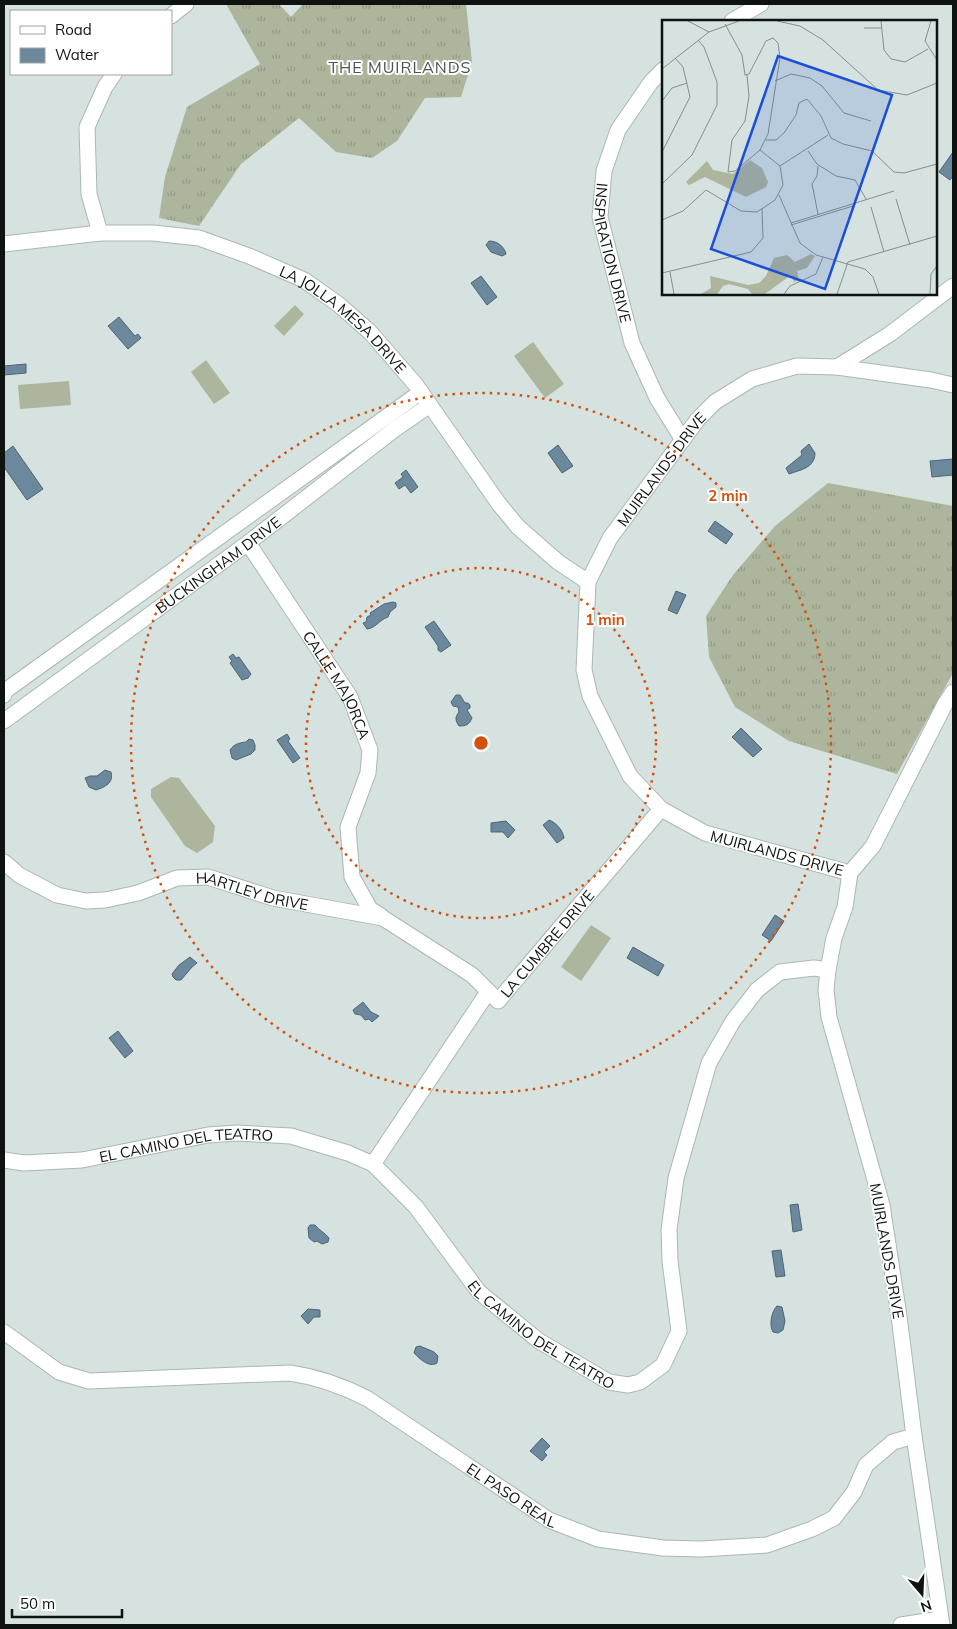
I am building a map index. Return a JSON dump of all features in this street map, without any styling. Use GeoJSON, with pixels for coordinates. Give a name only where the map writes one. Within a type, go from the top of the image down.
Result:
{"type":"FeatureCollection","features":[{"type":"Feature","properties":{"kind":"street"},"geometry":{"type":"LineString","coordinates":[[172,15],[186,4]]}},
{"type":"Feature","properties":{"kind":"street"},"geometry":{"type":"LineString","coordinates":[[734,20],[761,4]]}},
{"type":"Feature","properties":{"kind":"street","name":"INSPIRATION DRIVE"},"geometry":{"type":"LineString","coordinates":[[662,71],[651,82],[618,130],[604,171],[600,217],[632,343],[657,398],[683,440]]}},
{"type":"Feature","properties":{"kind":"street"},"geometry":{"type":"LineString","coordinates":[[100,232],[89,194],[88,127],[105,87],[113,75]]}},
{"type":"Feature","properties":{"kind":"street","name":"LA JOLLA MESA DRIVE"},"geometry":{"type":"LineString","coordinates":[[4,244],[100,232],[153,233],[199,238],[249,256],[304,280],[338,304],[370,332],[426,399],[498,504],[518,527],[558,562],[588,582]]}},
{"type":"Feature","properties":{"kind":"street"},"geometry":{"type":"LineString","coordinates":[[837,367],[890,334],[953,286]]}},
{"type":"Feature","properties":{"kind":"street","name":"MUIRLANDS DRIVE"},"geometry":{"type":"LineString","coordinates":[[941,1622],[882,1205],[829,1017],[826,990],[828,970],[834,938],[845,907],[850,873],[705,833],[661,809],[630,776],[590,696],[584,670],[588,582],[610,538],[698,419],[715,402],[752,379],[797,366],[837,367],[931,380],[953,385]]}},
{"type":"Feature","properties":{"kind":"street","name":"BUCKINGHAM DRIVE"},"geometry":{"type":"LineString","coordinates":[[4,719],[248,543],[387,435],[426,399]]}},
{"type":"Feature","properties":{"kind":"street","name":"BUCKINGHAM DRIVE"},"geometry":{"type":"LineString","coordinates":[[4,695],[6,691],[127,602],[426,399]]}},
{"type":"Feature","properties":{"kind":"street","name":"CALLE MAJORCA"},"geometry":{"type":"LineString","coordinates":[[248,543],[350,697],[370,750],[368,773],[348,827],[352,877],[370,909],[383,918]]}},
{"type":"Feature","properties":{"kind":"street"},"geometry":{"type":"LineString","coordinates":[[850,873],[874,846],[945,704],[953,692]]}},
{"type":"Feature","properties":{"kind":"street","name":"LA CUMBRE DRIVE"},"geometry":{"type":"LineString","coordinates":[[373,1164],[488,992],[498,1001],[661,809]]}},
{"type":"Feature","properties":{"kind":"street","name":"HARTLEY DRIVE"},"geometry":{"type":"LineString","coordinates":[[4,862],[19,875],[57,895],[86,901],[106,900],[138,893],[177,878],[208,877],[274,898],[383,918],[472,975],[488,992]]}},
{"type":"Feature","properties":{"kind":"street","name":"EL CAMINO DEL TEATRO"},"geometry":{"type":"LineString","coordinates":[[4,1160],[24,1163],[82,1160],[208,1136],[237,1133],[291,1136],[348,1153],[373,1164],[416,1207],[479,1292],[538,1341],[609,1382],[628,1385],[640,1382],[663,1365],[679,1331],[670,1261],[669,1230],[676,1178],[709,1063],[733,1021],[757,990],[780,972],[814,968],[828,970]]}},
{"type":"Feature","properties":{"kind":"street","name":"EL PASO REAL"},"geometry":{"type":"LineString","coordinates":[[4,1332],[60,1372],[89,1381],[290,1373],[310,1376],[344,1386],[368,1399],[549,1520],[598,1539],[663,1548],[701,1550],[767,1544],[812,1529],[834,1518],[854,1492],[866,1465],[893,1442],[914,1436]]}},
{"type":"Feature","properties":{"kind":"street"},"geometry":{"type":"LineString","coordinates":[[901,1625],[941,1622]]}},
{"type":"Feature","properties":{"kind":"green space"},"geometry":{"type":"Polygon","coordinates":[[[226,4],[279,4],[291,17],[303,4],[466,4],[472,62],[461,97],[425,98],[397,141],[372,158],[336,152],[299,118],[241,164],[199,226],[159,218],[165,177],[187,107],[260,64],[226,4]]]}},
{"type":"Feature","properties":{"kind":"green space"},"geometry":{"type":"Polygon","coordinates":[[[295,305],[304,314],[284,336],[274,326],[295,305]]]}},
{"type":"Feature","properties":{"kind":"green space"},"geometry":{"type":"Polygon","coordinates":[[[533,342],[564,384],[545,398],[514,356],[533,342]]]}},
{"type":"Feature","properties":{"kind":"green space"},"geometry":{"type":"Polygon","coordinates":[[[206,360],[230,393],[214,404],[191,372],[206,360]]]}},
{"type":"Feature","properties":{"kind":"green space"},"geometry":{"type":"Polygon","coordinates":[[[69,381],[71,405],[20,409],[18,385],[69,381]]]}},
{"type":"Feature","properties":{"kind":"green space"},"geometry":{"type":"Polygon","coordinates":[[[828,483],[953,506],[953,673],[897,774],[789,741],[735,707],[709,657],[706,616],[733,575],[775,526],[828,483]]]}},
{"type":"Feature","properties":{"kind":"green space"},"geometry":{"type":"Polygon","coordinates":[[[171,777],[179,778],[215,826],[213,842],[197,853],[185,846],[151,797],[151,789],[171,777]]]}},
{"type":"Feature","properties":{"kind":"green space"},"geometry":{"type":"Polygon","coordinates":[[[591,925],[611,938],[581,981],[561,967],[591,925]]]}},
{"type":"Feature","properties":{"kind":"water"},"geometry":{"type":"Polygon","coordinates":[[[953,152],[953,176],[950,180],[939,172],[953,152]]]}},
{"type":"Feature","properties":{"kind":"water"},"geometry":{"type":"Polygon","coordinates":[[[489,241],[500,245],[506,254],[502,256],[491,252],[486,245],[489,241]]]}},
{"type":"Feature","properties":{"kind":"water"},"geometry":{"type":"Polygon","coordinates":[[[481,276],[497,297],[487,305],[471,283],[481,276]]]}},
{"type":"Feature","properties":{"kind":"water"},"geometry":{"type":"Polygon","coordinates":[[[119,317],[135,336],[138,334],[141,338],[128,349],[108,326],[119,317]]]}},
{"type":"Feature","properties":{"kind":"water"},"geometry":{"type":"Polygon","coordinates":[[[26,364],[26,373],[4,375],[4,366],[26,364]]]}},
{"type":"Feature","properties":{"kind":"water"},"geometry":{"type":"Polygon","coordinates":[[[809,444],[815,453],[810,465],[789,474],[786,468],[802,455],[801,451],[809,444]]]}},
{"type":"Feature","properties":{"kind":"water"},"geometry":{"type":"Polygon","coordinates":[[[558,445],[573,466],[562,473],[548,453],[558,445]]]}},
{"type":"Feature","properties":{"kind":"water"},"geometry":{"type":"Polygon","coordinates":[[[13,446],[43,489],[27,500],[4,467],[4,453],[13,446]]]}},
{"type":"Feature","properties":{"kind":"water"},"geometry":{"type":"Polygon","coordinates":[[[953,459],[953,475],[932,477],[930,461],[953,459]]]}},
{"type":"Feature","properties":{"kind":"water"},"geometry":{"type":"Polygon","coordinates":[[[406,470],[418,487],[411,493],[405,485],[399,489],[395,483],[403,477],[401,474],[406,470]]]}},
{"type":"Feature","properties":{"kind":"water"},"geometry":{"type":"Polygon","coordinates":[[[715,521],[733,534],[726,544],[708,531],[715,521]]]}},
{"type":"Feature","properties":{"kind":"water"},"geometry":{"type":"Polygon","coordinates":[[[676,591],[686,595],[677,614],[668,610],[676,591]]]}},
{"type":"Feature","properties":{"kind":"water"},"geometry":{"type":"Polygon","coordinates":[[[396,603],[396,607],[390,612],[388,617],[367,629],[363,623],[371,615],[370,613],[384,604],[396,603]]]}},
{"type":"Feature","properties":{"kind":"water"},"geometry":{"type":"Polygon","coordinates":[[[434,621],[451,645],[441,652],[425,627],[434,621]]]}},
{"type":"Feature","properties":{"kind":"water"},"geometry":{"type":"Polygon","coordinates":[[[233,654],[236,658],[239,657],[251,674],[248,678],[242,680],[230,663],[232,661],[229,657],[233,654]]]}},
{"type":"Feature","properties":{"kind":"water"},"geometry":{"type":"Polygon","coordinates":[[[456,695],[460,695],[465,703],[470,705],[470,708],[467,710],[472,718],[468,724],[459,726],[456,720],[459,712],[458,707],[453,706],[451,702],[456,695]]]}},
{"type":"Feature","properties":{"kind":"water"},"geometry":{"type":"Polygon","coordinates":[[[741,728],[762,749],[753,757],[732,737],[741,728]]]}},
{"type":"Feature","properties":{"kind":"water"},"geometry":{"type":"Polygon","coordinates":[[[287,734],[290,739],[288,741],[300,758],[293,763],[277,740],[287,734]]]}},
{"type":"Feature","properties":{"kind":"water"},"geometry":{"type":"Polygon","coordinates":[[[249,739],[253,740],[255,750],[251,754],[236,760],[232,758],[230,750],[237,744],[246,742],[249,739]]]}},
{"type":"Feature","properties":{"kind":"water"},"geometry":{"type":"Polygon","coordinates":[[[105,770],[111,772],[110,782],[96,790],[89,787],[85,778],[97,776],[105,770]]]}},
{"type":"Feature","properties":{"kind":"water"},"geometry":{"type":"Polygon","coordinates":[[[549,820],[557,825],[563,835],[564,838],[557,843],[543,825],[549,820]]]}},
{"type":"Feature","properties":{"kind":"water"},"geometry":{"type":"Polygon","coordinates":[[[506,821],[515,830],[508,838],[503,832],[491,832],[491,823],[506,821]]]}},
{"type":"Feature","properties":{"kind":"water"},"geometry":{"type":"Polygon","coordinates":[[[775,915],[784,921],[771,941],[762,935],[775,915]]]}},
{"type":"Feature","properties":{"kind":"water"},"geometry":{"type":"Polygon","coordinates":[[[633,947],[664,965],[658,976],[627,958],[633,947]]]}},
{"type":"Feature","properties":{"kind":"water"},"geometry":{"type":"Polygon","coordinates":[[[190,957],[197,963],[181,980],[176,980],[172,974],[179,965],[190,957]]]}},
{"type":"Feature","properties":{"kind":"water"},"geometry":{"type":"Polygon","coordinates":[[[363,1002],[371,1012],[379,1016],[372,1022],[369,1019],[365,1020],[361,1015],[355,1014],[353,1010],[363,1002]]]}},
{"type":"Feature","properties":{"kind":"water"},"geometry":{"type":"Polygon","coordinates":[[[118,1031],[133,1051],[125,1058],[109,1038],[118,1031]]]}},
{"type":"Feature","properties":{"kind":"water"},"geometry":{"type":"Polygon","coordinates":[[[798,1204],[802,1230],[793,1232],[790,1205],[798,1204]]]}},
{"type":"Feature","properties":{"kind":"water"},"geometry":{"type":"Polygon","coordinates":[[[310,1225],[315,1225],[326,1235],[329,1238],[328,1242],[322,1244],[317,1241],[314,1242],[309,1238],[308,1228],[310,1225]]]}},
{"type":"Feature","properties":{"kind":"water"},"geometry":{"type":"Polygon","coordinates":[[[781,1250],[785,1276],[776,1277],[772,1251],[781,1250]]]}},
{"type":"Feature","properties":{"kind":"water"},"geometry":{"type":"Polygon","coordinates":[[[777,1306],[782,1307],[785,1321],[783,1330],[778,1333],[773,1332],[771,1323],[773,1312],[777,1306]]]}},
{"type":"Feature","properties":{"kind":"water"},"geometry":{"type":"Polygon","coordinates":[[[308,1309],[320,1310],[320,1317],[314,1317],[308,1324],[301,1316],[308,1309]]]}},
{"type":"Feature","properties":{"kind":"water"},"geometry":{"type":"Polygon","coordinates":[[[420,1346],[434,1352],[438,1356],[437,1363],[428,1364],[414,1353],[416,1347],[420,1346]]]}},
{"type":"Feature","properties":{"kind":"water"},"geometry":{"type":"Polygon","coordinates":[[[542,1438],[550,1446],[544,1452],[547,1455],[542,1461],[530,1451],[542,1438]]]}},
{"type":"Feature","properties":{"kind":"district","name":"THE MUIRLANDS"},"geometry":{"type":"Point","coordinates":[400,67]}}]}
